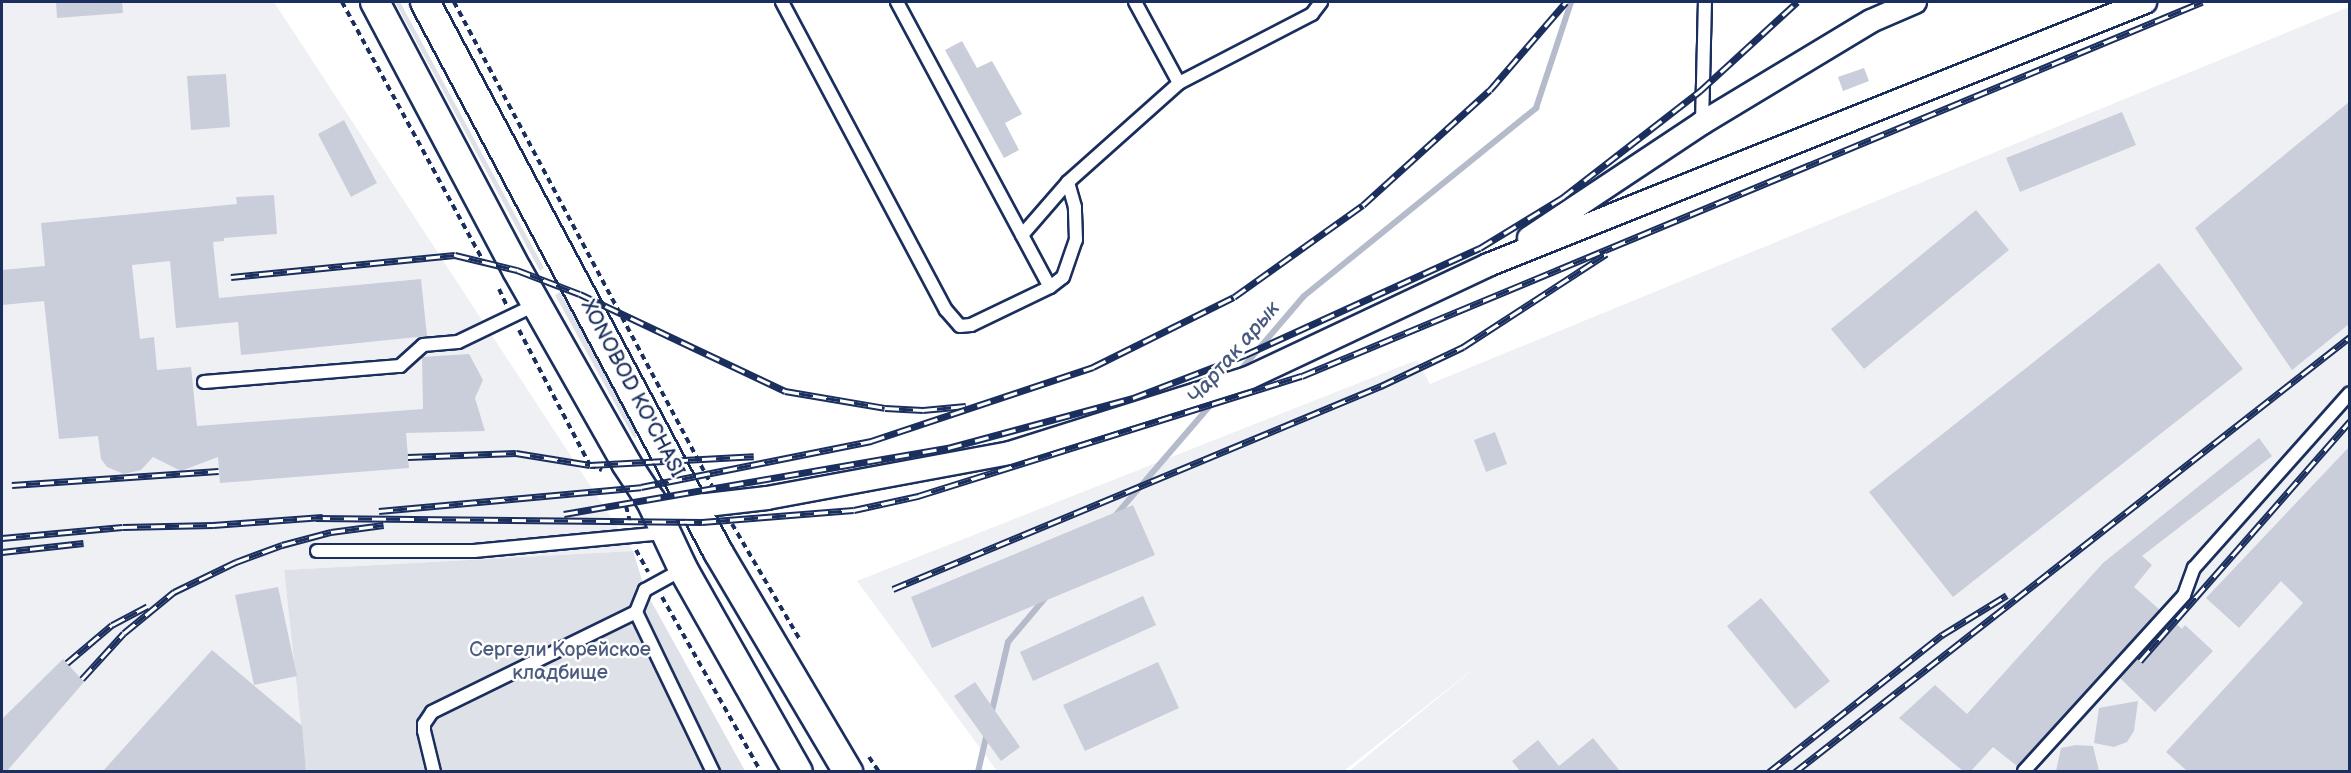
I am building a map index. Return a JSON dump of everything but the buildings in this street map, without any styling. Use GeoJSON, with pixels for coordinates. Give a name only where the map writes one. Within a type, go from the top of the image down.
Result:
{"type":"FeatureCollection","features":[{"type":"Feature","properties":{"kind":"street","name":"XONOBOD KO'CHASI"},"geometry":{"type":"LineString","coordinates":[[375,2],[537,304],[660,522],[683,569],[798,771]]}},
{"type":"Feature","properties":{"kind":"street","name":"XONOBOD KO'CHASI"},"geometry":{"type":"LineString","coordinates":[[424,2],[707,505],[856,761]]}},
{"type":"Feature","properties":{"kind":"street"},"geometry":{"type":"LineString","coordinates":[[1488,265],[1702,123],[1871,21],[1915,2]]}},
{"type":"Feature","properties":{"kind":"street"},"geometry":{"type":"LineString","coordinates":[[660,522],[707,505],[901,477],[1010,453],[1248,378],[1488,265],[2145,2]]}},
{"type":"Feature","properties":{"kind":"lane"},"geometry":{"type":"LineString","coordinates":[[782,2],[952,319],[960,326],[971,325],[1050,287],[1064,276],[1076,240],[1075,207],[1068,182]]}},
{"type":"Feature","properties":{"kind":"lane"},"geometry":{"type":"LineString","coordinates":[[897,2],[1050,287]]}},
{"type":"Feature","properties":{"kind":"lane"},"geometry":{"type":"LineString","coordinates":[[1135,2],[1179,83]]}},
{"type":"Feature","properties":{"kind":"lane"},"geometry":{"type":"LineString","coordinates":[[1022,235],[1068,182],[1179,83],[1312,14],[1321,2]]}},
{"type":"Feature","properties":{"kind":"lane"},"geometry":{"type":"LineString","coordinates":[[1702,123],[1705,2]]}},
{"type":"Feature","properties":{"kind":"lane"},"geometry":{"type":"LineString","coordinates":[[204,382],[400,366],[423,345],[458,342],[537,304]]}},
{"type":"Feature","properties":{"kind":"lane"},"geometry":{"type":"LineString","coordinates":[[2024,771],[2184,596],[2194,568],[2349,393]]}},
{"type":"Feature","properties":{"kind":"lane"},"geometry":{"type":"LineString","coordinates":[[317,550],[474,551],[635,536],[660,522]]}},
{"type":"Feature","properties":{"kind":"lane"},"geometry":{"type":"LineString","coordinates":[[434,771],[424,731],[424,724],[432,712],[636,612],[645,590],[683,569]]}},
{"type":"Feature","properties":{"kind":"lane"},"geometry":{"type":"LineString","coordinates":[[636,612],[713,771]]}},
{"type":"Feature","properties":{"kind":"path"},"geometry":{"type":"LineString","coordinates":[[342,2],[490,271]]}},
{"type":"Feature","properties":{"kind":"path"},"geometry":{"type":"LineString","coordinates":[[454,2],[707,505],[801,642]]}},
{"type":"Feature","properties":{"kind":"path"},"geometry":{"type":"LineString","coordinates":[[495,280],[590,465],[608,472]]}},
{"type":"Feature","properties":{"kind":"path"},"geometry":{"type":"LineString","coordinates":[[623,496],[635,536],[636,550],[761,771]]}},
{"type":"Feature","properties":{"kind":"path"},"geometry":{"type":"LineString","coordinates":[[856,761],[879,771]]}},
{"type":"Feature","properties":{"kind":"shaded area"},"geometry":{"type":"Polygon","coordinates":[[[2,2],[274,2],[633,551],[284,570],[306,771],[2,772],[2,2]]]}},
{"type":"Feature","properties":{"kind":"shaded area"},"geometry":{"type":"Polygon","coordinates":[[[2349,7],[2349,771],[1349,771],[1482,662],[1344,771],[997,771],[857,581],[1417,360],[1430,384],[2349,7]]]}},
{"type":"Feature","properties":{"kind":"green space"},"geometry":{"type":"Polygon","coordinates":[[[395,2],[400,2],[544,268],[540,271],[395,2]]]}},
{"type":"Feature","properties":{"kind":"green space"},"geometry":{"type":"Polygon","coordinates":[[[560,292],[639,435],[634,438],[555,295],[560,292]]]}},
{"type":"Feature","properties":{"kind":"green space","name":"Сергели Корейское кладбище"},"geometry":{"type":"Polygon","coordinates":[[[633,551],[645,590],[745,771],[306,771],[284,570],[633,551]]]}},
{"type":"Feature","properties":{"kind":"waterway","name":"Чартак арык"},"geometry":{"type":"LineString","coordinates":[[1238,373],[1304,296],[1536,108],[1571,2]]}},
{"type":"Feature","properties":{"kind":"waterway","name":"Чартак арык"},"geometry":{"type":"LineString","coordinates":[[1115,516],[1220,394]]}},
{"type":"Feature","properties":{"kind":"waterway","name":"Чартак арык"},"geometry":{"type":"LineString","coordinates":[[991,715],[1008,642],[1046,597]]}},
{"type":"Feature","properties":{"kind":"waterway","name":"Чартак арык"},"geometry":{"type":"LineString","coordinates":[[978,772],[987,734]]}},
{"type":"Feature","properties":{"kind":"railway"},"geometry":{"type":"LineString","coordinates":[[379,511],[641,487],[871,441],[1093,367],[1234,297],[1363,205],[1490,90],[1566,2]]}},
{"type":"Feature","properties":{"kind":"railway"},"geometry":{"type":"LineString","coordinates":[[564,514],[948,448],[1133,398],[1245,355],[1480,248],[1562,198],[1700,91],[1797,2]]}},
{"type":"Feature","properties":{"kind":"railway"},"geometry":{"type":"LineString","coordinates":[[316,518],[702,522],[854,510],[918,496],[1302,376],[2202,2]]}},
{"type":"Feature","properties":{"kind":"railway"},"geometry":{"type":"LineString","coordinates":[[893,589],[1381,386],[1463,347],[1606,254]]}},
{"type":"Feature","properties":{"kind":"railway"},"geometry":{"type":"LineString","coordinates":[[231,277],[455,255],[517,270],[580,294],[785,391],[885,408],[923,410],[966,406]]}},
{"type":"Feature","properties":{"kind":"railway"},"geometry":{"type":"LineString","coordinates":[[1795,772],[2350,337]]}},
{"type":"Feature","properties":{"kind":"railway"},"geometry":{"type":"LineString","coordinates":[[2140,661],[2350,421]]}},
{"type":"Feature","properties":{"kind":"railway"},"geometry":{"type":"LineString","coordinates":[[408,457],[516,453],[590,465],[754,456]]}},
{"type":"Feature","properties":{"kind":"railway"},"geometry":{"type":"LineString","coordinates":[[12,485],[219,471]]}},
{"type":"Feature","properties":{"kind":"railway"},"geometry":{"type":"LineString","coordinates":[[2,538],[123,527],[213,525],[323,517]]}},
{"type":"Feature","properties":{"kind":"railway"},"geometry":{"type":"LineString","coordinates":[[82,679],[124,633],[174,592],[236,562],[282,545],[331,532],[384,525]]}},
{"type":"Feature","properties":{"kind":"railway"},"geometry":{"type":"LineString","coordinates":[[2,552],[84,543]]}},
{"type":"Feature","properties":{"kind":"railway"},"geometry":{"type":"LineString","coordinates":[[1769,772],[1942,635],[2007,595]]}},
{"type":"Feature","properties":{"kind":"railway"},"geometry":{"type":"LineString","coordinates":[[67,663],[112,625],[147,606]]}}]}
